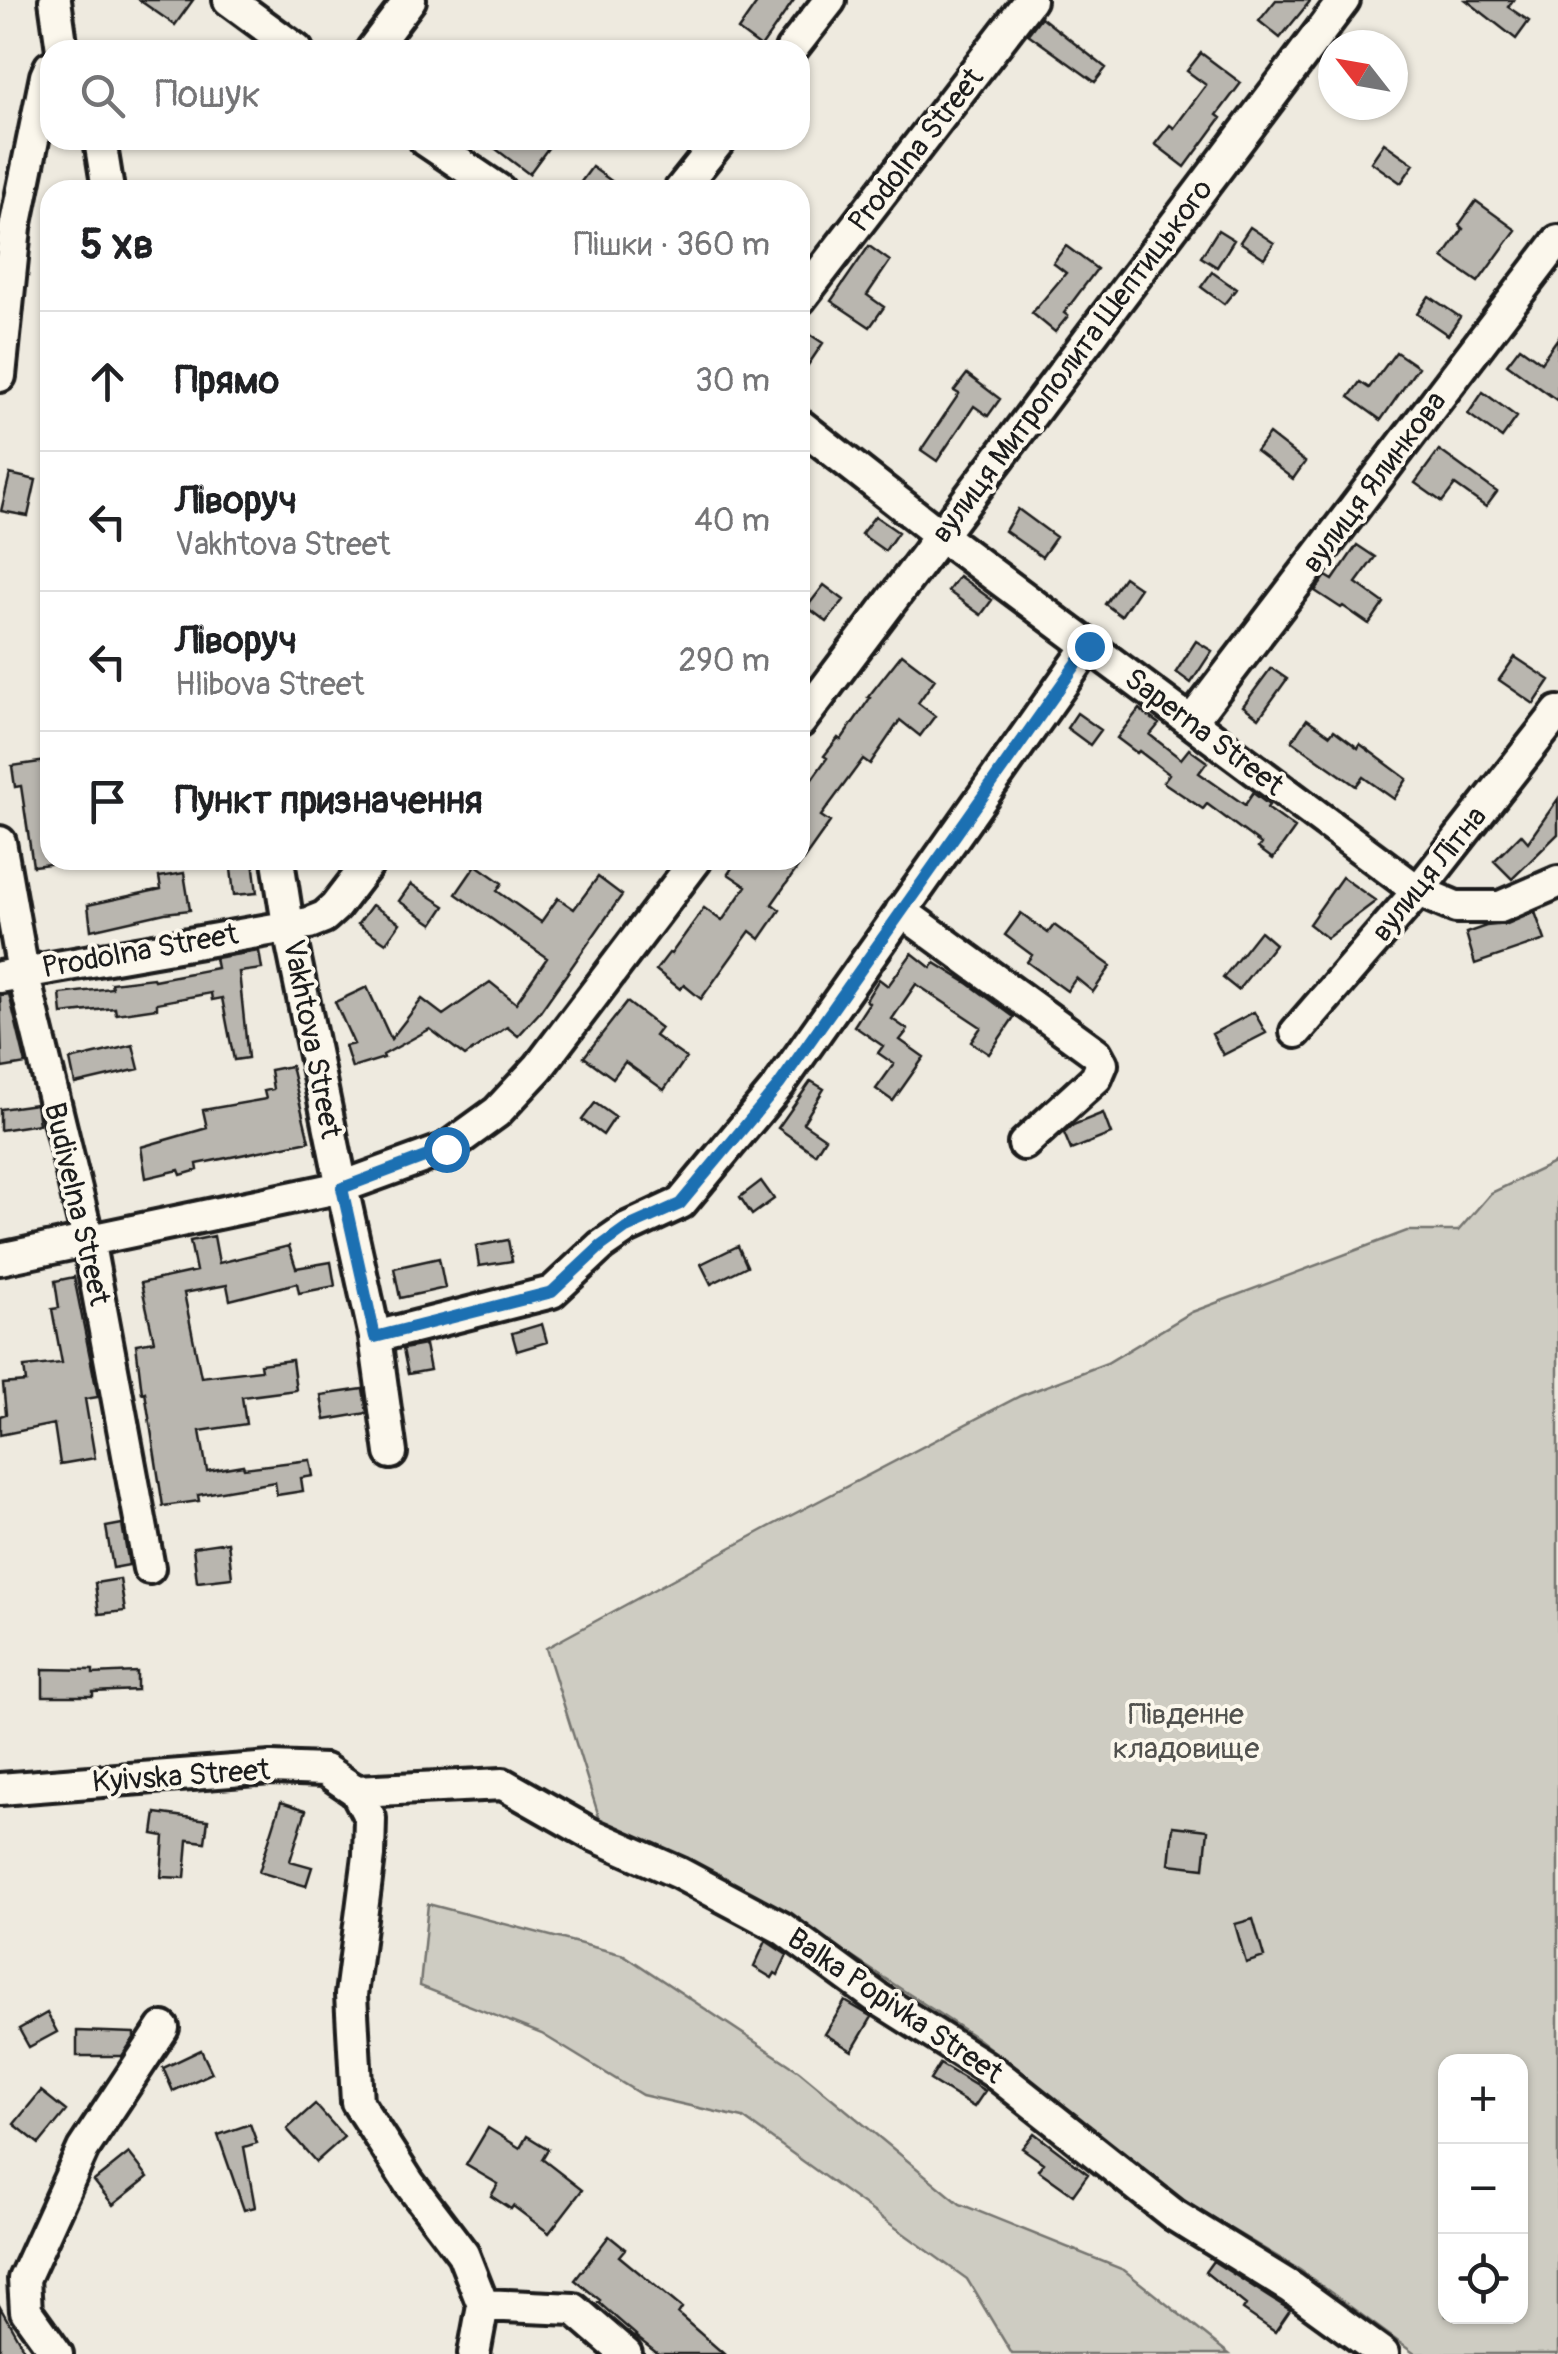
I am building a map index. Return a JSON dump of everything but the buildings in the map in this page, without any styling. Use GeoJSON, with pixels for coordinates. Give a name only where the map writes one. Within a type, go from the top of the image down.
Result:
{"type":"FeatureCollection","features":[{"type":"Feature","properties":{"kind":"street"},"geometry":{"type":"LineString","coordinates":[[55,0],[59,40]]}},
{"type":"Feature","properties":{"kind":"street"},"geometry":{"type":"LineString","coordinates":[[229,0],[283,40]]}},
{"type":"Feature","properties":{"kind":"street"},"geometry":{"type":"LineString","coordinates":[[380,40],[410,0]]}},
{"type":"Feature","properties":{"kind":"street"},"geometry":{"type":"LineString","coordinates":[[799,40],[830,0]]}},
{"type":"Feature","properties":{"kind":"street","name":"Prodolna Street"},"geometry":{"type":"LineString","coordinates":[[810,286],[1030,0]]}},
{"type":"Feature","properties":{"kind":"street","name":"вулиця Митрополита Шептицького"},"geometry":{"type":"LineString","coordinates":[[810,709],[1344,0]]}},
{"type":"Feature","properties":{"kind":"street"},"geometry":{"type":"LineString","coordinates":[[0,376],[15,228],[40,105]]}},
{"type":"Feature","properties":{"kind":"street"},"geometry":{"type":"LineString","coordinates":[[102,150],[106,180]]}},
{"type":"Feature","properties":{"kind":"street"},"geometry":{"type":"LineString","coordinates":[[440,150],[483,180]]}},
{"type":"Feature","properties":{"kind":"street"},"geometry":{"type":"LineString","coordinates":[[688,180],[712,150]]}},
{"type":"Feature","properties":{"kind":"street","name":"вулиця Ялинкова"},"geometry":{"type":"LineString","coordinates":[[1191,722],[1558,241]]}},
{"type":"Feature","properties":{"kind":"street","name":"Saperna Street"},"geometry":{"type":"LineString","coordinates":[[810,432],[940,535],[1418,891],[1456,908],[1500,907],[1558,882]]}},
{"type":"Feature","properties":{"kind":"street"},"geometry":{"type":"LineString","coordinates":[[375,1337],[552,1292],[626,1228],[680,1204],[779,1085],[1089,646]]}},
{"type":"Feature","properties":{"kind":"street","name":"вулиця Літна"},"geometry":{"type":"LineString","coordinates":[[1296,1032],[1418,891],[1558,712]]}},
{"type":"Feature","properties":{"kind":"street","name":"Budivelna Street"},"geometry":{"type":"LineString","coordinates":[[0,842],[11,975],[88,1239],[148,1568]]}},
{"type":"Feature","properties":{"kind":"street","name":"Vakhtova Street"},"geometry":{"type":"LineString","coordinates":[[280,870],[375,1337],[392,1452]]}},
{"type":"Feature","properties":{"kind":"street","name":"Prodolna Street"},"geometry":{"type":"LineString","coordinates":[[11,975],[309,922],[324,917],[335,907],[363,870]]}},
{"type":"Feature","properties":{"kind":"street"},"geometry":{"type":"LineString","coordinates":[[0,1259],[342,1188],[446,1149],[497,1112],[539,1067],[688,870]]}},
{"type":"Feature","properties":{"kind":"street"},"geometry":{"type":"LineString","coordinates":[[901,912],[1096,1054],[1102,1064],[1096,1078],[1024,1144]]}},
{"type":"Feature","properties":{"kind":"street","name":"Kyivska Street"},"geometry":{"type":"LineString","coordinates":[[0,1789],[271,1768],[325,1770],[356,1791]]}},
{"type":"Feature","properties":{"kind":"street","name":"Balka Popivka Street"},"geometry":{"type":"LineString","coordinates":[[356,1791],[503,1784],[591,1834],[679,1873],[782,1928],[880,2000],[995,2073],[1174,2214],[1292,2288],[1383,2354]]}},
{"type":"Feature","properties":{"kind":"street"},"geometry":{"type":"LineString","coordinates":[[356,1791],[370,1818],[369,1856],[351,1995],[357,2102],[409,2184],[463,2254],[484,2305],[474,2354]]}},
{"type":"Feature","properties":{"kind":"street"},"geometry":{"type":"LineString","coordinates":[[57,2354],[26,2311],[24,2279],[82,2148],[163,2028]]}},
{"type":"Feature","properties":{"kind":"street"},"geometry":{"type":"LineString","coordinates":[[484,2305],[574,2309],[626,2354]]}},
{"type":"Feature","properties":{"kind":"green space","name":"Південне кладовище"},"geometry":{"type":"Polygon","coordinates":[[[1558,1161],[1558,2354],[1415,2354],[1300,2270],[1189,2204],[978,2039],[792,1918],[696,1863],[601,1823],[546,1648],[1020,1396],[1107,1363],[1192,1312],[1407,1231],[1458,1231],[1491,1193],[1558,1161]]]}},
{"type":"Feature","properties":{"kind":"green space"},"geometry":{"type":"Polygon","coordinates":[[[428,1904],[624,1955],[799,2071],[960,2204],[1124,2270],[1229,2354],[1012,2354],[967,2279],[743,2118],[642,2095],[542,2034],[420,1986],[428,1904]]]}},
{"type":"Feature","properties":{"kind":"route"},"geometry":{"type":"LineString","coordinates":[[446,1149],[342,1188],[375,1337],[552,1292],[626,1228],[680,1204],[779,1085],[1089,646]]}}]}
